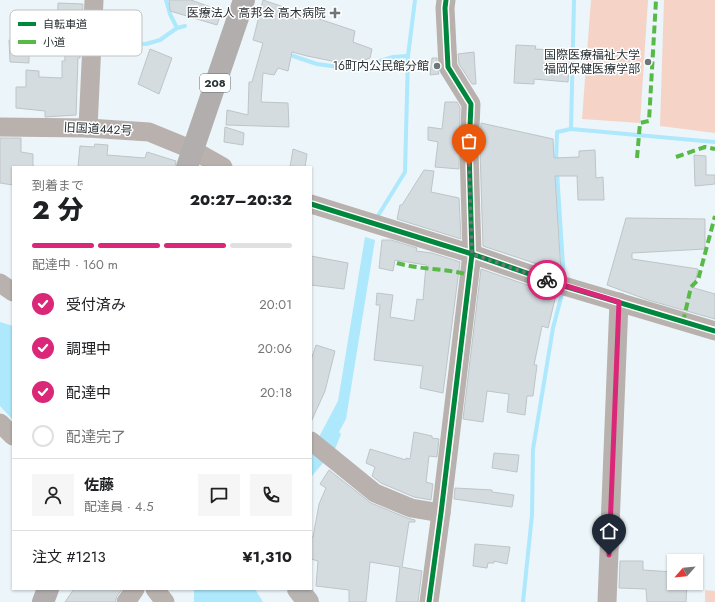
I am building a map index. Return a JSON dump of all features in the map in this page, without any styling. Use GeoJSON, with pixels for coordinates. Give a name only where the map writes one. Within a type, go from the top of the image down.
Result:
{"type":"FeatureCollection","features":[{"type":"Feature","properties":{"kind":"highway","name":"208"},"geometry":{"type":"LineString","coordinates":[[190,158],[244,0]]}},
{"type":"Feature","properties":{"kind":"highway"},"geometry":{"type":"LineString","coordinates":[[43,602],[48,590]]}},
{"type":"Feature","properties":{"kind":"main road"},"geometry":{"type":"LineString","coordinates":[[299,590],[308,602]]}},
{"type":"Feature","properties":{"kind":"street"},"geometry":{"type":"LineString","coordinates":[[94,0],[94,10]]}},
{"type":"Feature","properties":{"kind":"street"},"geometry":{"type":"LineString","coordinates":[[429,602],[472,254],[469,150],[471,104],[448,67],[445,8],[446,0]]}},
{"type":"Feature","properties":{"kind":"street"},"geometry":{"type":"LineString","coordinates":[[88,128],[91,56]]}},
{"type":"Feature","properties":{"kind":"street","name":"旧国道442号"},"geometry":{"type":"LineString","coordinates":[[0,127],[88,128],[149,132],[190,158],[219,166]]}},
{"type":"Feature","properties":{"kind":"street"},"geometry":{"type":"LineString","coordinates":[[312,204],[389,227],[564,286],[715,331]]}},
{"type":"Feature","properties":{"kind":"street"},"geometry":{"type":"LineString","coordinates":[[0,283],[12,291]]}},
{"type":"Feature","properties":{"kind":"street"},"geometry":{"type":"LineString","coordinates":[[0,294],[12,300]]}},
{"type":"Feature","properties":{"kind":"street"},"geometry":{"type":"LineString","coordinates":[[607,602],[619,302]]}},
{"type":"Feature","properties":{"kind":"street"},"geometry":{"type":"LineString","coordinates":[[0,423],[12,435]]}},
{"type":"Feature","properties":{"kind":"street"},"geometry":{"type":"LineString","coordinates":[[313,442],[375,493],[411,508],[441,513]]}},
{"type":"Feature","properties":{"kind":"street"},"geometry":{"type":"LineString","coordinates":[[126,602],[134,590]]}},
{"type":"Feature","properties":{"kind":"street"},"geometry":{"type":"LineString","coordinates":[[155,590],[165,602]]}},
{"type":"Feature","properties":{"kind":"shaded area"},"geometry":{"type":"Polygon","coordinates":[[[591,0],[648,0],[640,123],[582,119],[591,0]]]}},
{"type":"Feature","properties":{"kind":"shaded area"},"geometry":{"type":"Polygon","coordinates":[[[664,0],[715,0],[715,133],[660,126],[664,0]]]}},
{"type":"Feature","properties":{"kind":"shaded area"},"geometry":{"type":"Polygon","coordinates":[[[705,590],[715,591],[715,602],[705,602],[705,590]]]}},
{"type":"Feature","properties":{"kind":"water"},"geometry":{"type":"Polygon","coordinates":[[[365,237],[375,240],[346,419],[339,432],[341,434],[335,449],[312,476],[312,450],[338,401],[365,237]]]}},
{"type":"Feature","properties":{"kind":"water"},"geometry":{"type":"Polygon","coordinates":[[[0,322],[12,326],[12,419],[0,406],[0,322]]]}},
{"type":"Feature","properties":{"kind":"water"},"geometry":{"type":"Polygon","coordinates":[[[194,590],[256,590],[263,602],[194,602],[194,590]]]}},
{"type":"Feature","properties":{"kind":"building"},"geometry":{"type":"Polygon","coordinates":[[[169,0],[191,0],[222,11],[217,25],[170,11],[169,0]]]}},
{"type":"Feature","properties":{"kind":"building"},"geometry":{"type":"Polygon","coordinates":[[[263,0],[355,31],[353,42],[372,49],[370,58],[352,65],[292,52],[288,71],[278,68],[274,75],[263,73],[261,102],[288,103],[289,127],[226,125],[227,110],[248,115],[249,82],[252,82],[263,43],[253,40],[263,0]]]}},
{"type":"Feature","properties":{"kind":"building"},"geometry":{"type":"Polygon","coordinates":[[[58,3],[83,4],[83,10],[58,10],[58,3]]]}},
{"type":"Feature","properties":{"kind":"building"},"geometry":{"type":"Polygon","coordinates":[[[9,40],[10,56],[29,56],[29,63],[10,62],[9,40]]]}},
{"type":"Feature","properties":{"kind":"building"},"geometry":{"type":"Polygon","coordinates":[[[516,45],[536,46],[535,49],[570,51],[568,82],[534,79],[534,84],[514,83],[516,45]]]}},
{"type":"Feature","properties":{"kind":"building"},"geometry":{"type":"Polygon","coordinates":[[[150,49],[172,58],[159,94],[138,84],[150,49]]]}},
{"type":"Feature","properties":{"kind":"building"},"geometry":{"type":"Polygon","coordinates":[[[474,52],[476,84],[472,84],[459,64],[458,54],[474,52]]]}},
{"type":"Feature","properties":{"kind":"building"},"geometry":{"type":"Polygon","coordinates":[[[65,56],[80,56],[80,58],[78,58],[76,115],[45,117],[45,111],[16,108],[16,87],[26,87],[26,70],[39,71],[39,77],[62,78],[62,61],[65,61],[65,56]]]}},
{"type":"Feature","properties":{"kind":"building"},"geometry":{"type":"Polygon","coordinates":[[[432,58],[437,58],[437,68],[439,74],[430,75],[432,58]]]}},
{"type":"Feature","properties":{"kind":"building"},"geometry":{"type":"Polygon","coordinates":[[[445,102],[457,102],[460,107],[459,169],[435,167],[438,142],[428,140],[428,127],[442,129],[445,102]]]}},
{"type":"Feature","properties":{"kind":"building"},"geometry":{"type":"Polygon","coordinates":[[[481,123],[553,139],[554,158],[579,157],[579,151],[595,150],[596,178],[603,177],[604,200],[578,200],[577,176],[555,176],[561,272],[483,246],[480,150],[481,123]]]}},
{"type":"Feature","properties":{"kind":"building"},"geometry":{"type":"Polygon","coordinates":[[[225,127],[244,133],[243,145],[224,142],[225,127]]]}},
{"type":"Feature","properties":{"kind":"building"},"geometry":{"type":"Polygon","coordinates":[[[0,138],[21,138],[21,152],[33,154],[33,166],[12,166],[12,185],[0,183],[0,138]]]}},
{"type":"Feature","properties":{"kind":"building"},"geometry":{"type":"Polygon","coordinates":[[[95,144],[108,145],[107,155],[145,158],[147,152],[176,161],[175,166],[78,166],[80,146],[94,147],[95,144]]]}},
{"type":"Feature","properties":{"kind":"building"},"geometry":{"type":"Polygon","coordinates":[[[293,149],[307,154],[305,166],[290,166],[293,149]]]}},
{"type":"Feature","properties":{"kind":"building"},"geometry":{"type":"Polygon","coordinates":[[[694,155],[706,156],[706,175],[715,175],[715,184],[695,186],[694,155]]]}},
{"type":"Feature","properties":{"kind":"building"},"geometry":{"type":"Polygon","coordinates":[[[424,170],[434,171],[431,192],[459,198],[461,239],[397,219],[400,205],[402,205],[424,170]]]}},
{"type":"Feature","properties":{"kind":"building"},"geometry":{"type":"Polygon","coordinates":[[[626,218],[705,219],[705,249],[632,253],[632,259],[698,269],[694,288],[715,294],[715,319],[648,300],[607,285],[626,218]]]}},
{"type":"Feature","properties":{"kind":"building"},"geometry":{"type":"Polygon","coordinates":[[[382,240],[391,240],[417,248],[416,251],[432,253],[460,262],[443,393],[420,388],[423,366],[374,360],[380,305],[376,305],[377,293],[393,295],[390,317],[414,321],[417,299],[423,300],[426,265],[395,260],[393,271],[379,268],[382,240]]]}},
{"type":"Feature","properties":{"kind":"building"},"geometry":{"type":"Polygon","coordinates":[[[312,256],[348,263],[344,289],[312,285],[312,256]]]}},
{"type":"Feature","properties":{"kind":"building"},"geometry":{"type":"Polygon","coordinates":[[[481,269],[556,295],[548,328],[542,326],[534,365],[537,365],[533,396],[527,396],[525,415],[507,412],[509,394],[487,391],[483,422],[463,419],[481,269]]]}},
{"type":"Feature","properties":{"kind":"building"},"geometry":{"type":"Polygon","coordinates":[[[316,345],[335,351],[325,391],[312,420],[312,357],[316,345]]]}},
{"type":"Feature","properties":{"kind":"building"},"geometry":{"type":"Polygon","coordinates":[[[414,432],[439,439],[437,457],[429,456],[426,482],[433,484],[431,500],[414,497],[381,483],[372,476],[375,467],[366,463],[370,449],[406,460],[406,458],[410,459],[414,432]]]}},
{"type":"Feature","properties":{"kind":"building"},"geometry":{"type":"Polygon","coordinates":[[[494,453],[519,455],[517,472],[492,468],[494,453]]]}},
{"type":"Feature","properties":{"kind":"building"},"geometry":{"type":"Polygon","coordinates":[[[329,470],[371,503],[415,520],[415,522],[409,522],[402,567],[422,571],[418,602],[396,602],[400,567],[370,562],[366,602],[349,602],[349,590],[316,586],[318,561],[312,559],[312,537],[319,504],[326,488],[320,484],[329,470]]]}},
{"type":"Feature","properties":{"kind":"building"},"geometry":{"type":"Polygon","coordinates":[[[455,488],[492,490],[492,492],[514,495],[512,507],[454,499],[455,488]]]}},
{"type":"Feature","properties":{"kind":"building"},"geometry":{"type":"Polygon","coordinates":[[[475,544],[510,547],[507,564],[494,561],[494,563],[488,563],[487,568],[473,566],[475,544]]]}},
{"type":"Feature","properties":{"kind":"building"},"geometry":{"type":"Polygon","coordinates":[[[620,561],[643,561],[643,570],[667,572],[667,590],[687,590],[686,602],[647,602],[646,589],[619,588],[620,561]]]}},
{"type":"Feature","properties":{"kind":"building"},"geometry":{"type":"Polygon","coordinates":[[[73,590],[121,590],[115,602],[65,602],[73,590]]]}},
{"type":"Feature","properties":{"kind":"waterway"},"geometry":{"type":"LineString","coordinates":[[142,44],[160,40],[177,28],[170,14],[166,0]]}},
{"type":"Feature","properties":{"kind":"waterway"},"geometry":{"type":"LineString","coordinates":[[376,219],[405,172],[408,56],[415,0]]}},
{"type":"Feature","properties":{"kind":"waterway"},"geometry":{"type":"LineString","coordinates":[[574,0],[571,129],[715,142]]}},
{"type":"Feature","properties":{"kind":"waterway"},"geometry":{"type":"LineString","coordinates":[[177,28],[185,26]]}},
{"type":"Feature","properties":{"kind":"waterway"},"geometry":{"type":"LineString","coordinates":[[293,56],[317,64],[354,69],[393,57],[408,56]]}},
{"type":"Feature","properties":{"kind":"waterway"},"geometry":{"type":"LineString","coordinates":[[556,163],[557,132],[571,129]]}},
{"type":"Feature","properties":{"kind":"waterway"},"geometry":{"type":"LineString","coordinates":[[557,172],[564,281]]}},
{"type":"Feature","properties":{"kind":"waterway"},"geometry":{"type":"LineString","coordinates":[[523,602],[532,515],[533,449],[553,328],[563,290]]}},
{"type":"Feature","properties":{"kind":"marked path"},"geometry":{"type":"LineString","coordinates":[[637,158],[640,123],[649,121],[656,0]]}},
{"type":"Feature","properties":{"kind":"marked path"},"geometry":{"type":"LineString","coordinates":[[676,157],[705,147],[715,149]]}},
{"type":"Feature","properties":{"kind":"marked path"},"geometry":{"type":"LineString","coordinates":[[683,322],[691,287],[698,280],[715,216]]}},
{"type":"Feature","properties":{"kind":"marked path"},"geometry":{"type":"LineString","coordinates":[[397,263],[469,275]]}},
{"type":"Feature","properties":{"kind":"cycle path"},"geometry":{"type":"LineString","coordinates":[[429,602],[472,254],[469,150],[471,104],[448,67],[445,8],[446,0]]}},
{"type":"Feature","properties":{"kind":"cycle path"},"geometry":{"type":"LineString","coordinates":[[312,204],[472,254],[564,286],[715,331]]}},
{"type":"Feature","properties":{"kind":"way so far"},"geometry":{"type":"LineString","coordinates":[[469,165],[472,254],[547,280]]}},
{"type":"Feature","properties":{"kind":"place","name":"医療法人 高邦会 高木病院"},"geometry":{"type":"Point","coordinates":[335,13]}},
{"type":"Feature","properties":{"kind":"place","name":"国際医療福祉大学 福岡保健医療学部"},"geometry":{"type":"Point","coordinates":[648,62]}},
{"type":"Feature","properties":{"kind":"place","name":"16町内公民館分館"},"geometry":{"type":"Point","coordinates":[437,66]}},
{"type":"Feature","properties":{"kind":"route"},"geometry":{"type":"LineString","coordinates":[[547,280],[619,302],[609,555]]}}]}
